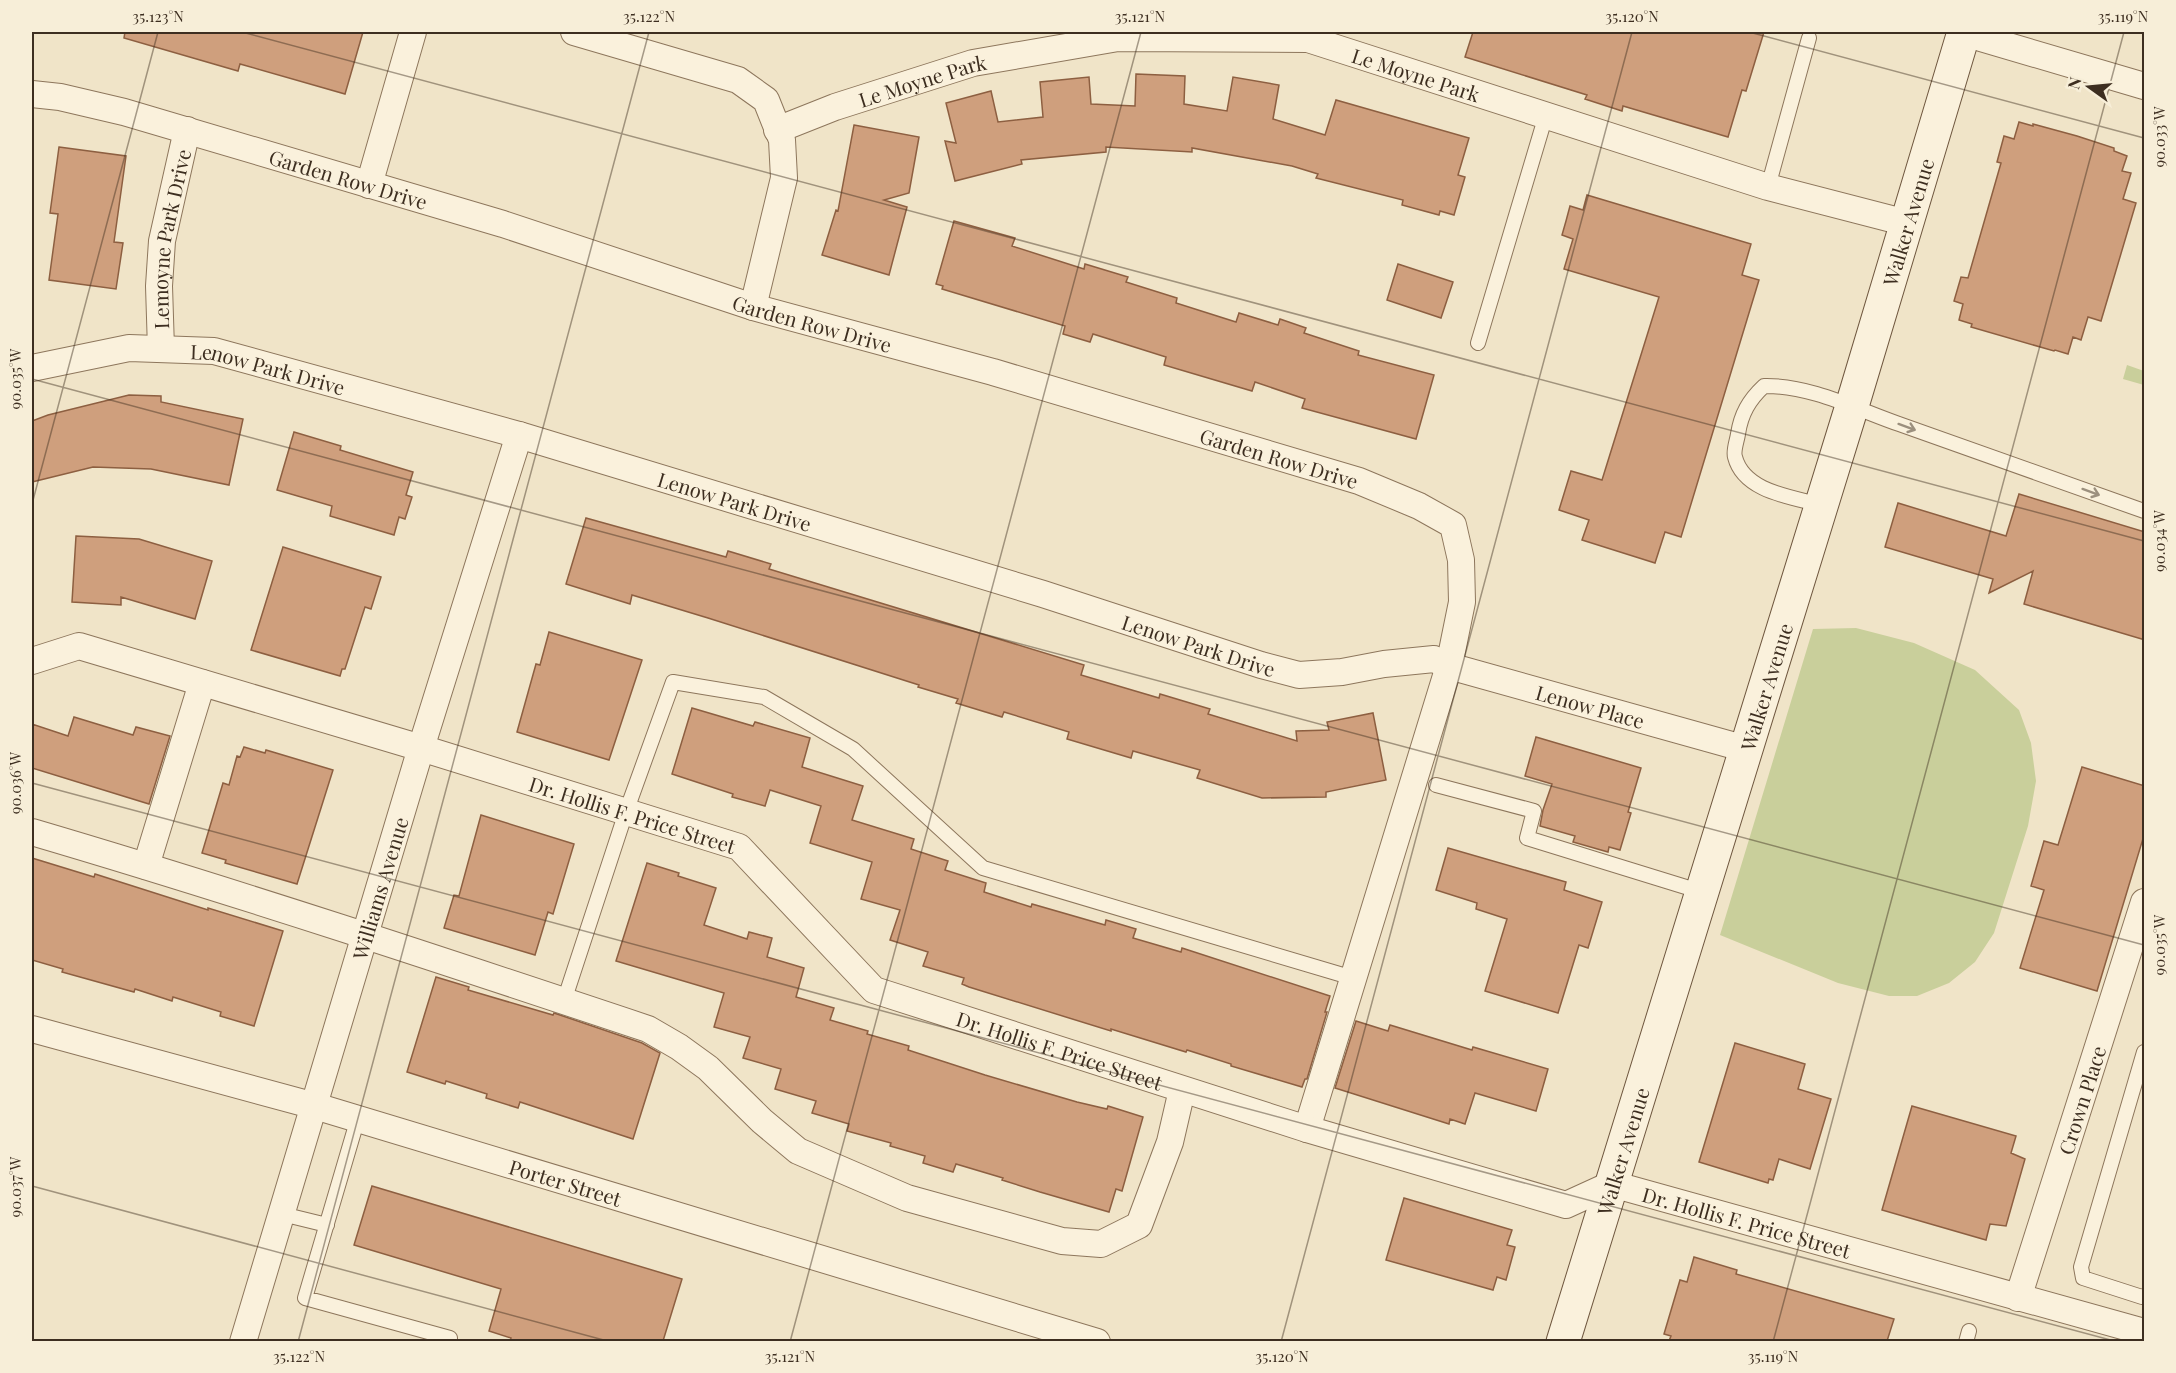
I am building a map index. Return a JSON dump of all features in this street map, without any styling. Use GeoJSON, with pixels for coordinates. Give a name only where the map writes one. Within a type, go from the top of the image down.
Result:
{"type":"FeatureCollection","features":[{"type":"Feature","properties":{"kind":"street"},"geometry":{"type":"LineString","coordinates":[[369,185],[413,32]]}},
{"type":"Feature","properties":{"kind":"street"},"geometry":{"type":"LineString","coordinates":[[574,32],[622,38],[738,80],[766,100],[782,140],[784,178],[753,307]]}},
{"type":"Feature","properties":{"kind":"street"},"geometry":{"type":"LineString","coordinates":[[1964,32],[2145,86]]}},
{"type":"Feature","properties":{"kind":"street","name":"Walker Avenue"},"geometry":{"type":"LineString","coordinates":[[1563,1341],[1852,406],[1964,32]]}},
{"type":"Feature","properties":{"kind":"street","name":"Le Moyne Park"},"geometry":{"type":"LineString","coordinates":[[777,130],[836,107],[973,63],[1118,38],[1308,39],[1768,187],[1907,223]]}},
{"type":"Feature","properties":{"kind":"street","name":"Garden Row Drive"},"geometry":{"type":"LineString","coordinates":[[32,94],[60,97],[187,130],[503,224],[753,307],[993,372],[1348,477],[1419,506],[1453,525],[1461,560],[1462,602],[1442,663],[1353,978],[1307,1129]]}},
{"type":"Feature","properties":{"kind":"street","name":"Lemoyne Park Drive"},"geometry":{"type":"LineString","coordinates":[[160,349],[159,286],[162,241],[187,130]]}},
{"type":"Feature","properties":{"kind":"street","name":"Lenow Park Drive"},"geometry":{"type":"LineString","coordinates":[[32,368],[129,348],[214,351],[519,435],[1020,587],[1261,665],[1299,675],[1342,672],[1384,664],[1442,663]]}},
{"type":"Feature","properties":{"kind":"street","name":"Williams Avenue"},"geometry":{"type":"LineString","coordinates":[[243,1341],[421,748],[519,435]]}},
{"type":"Feature","properties":{"kind":"street","name":"Dr. Hollis F. Price Street"},"geometry":{"type":"LineString","coordinates":[[32,661],[79,646],[421,748],[740,847],[874,990],[1182,1090],[1566,1205],[1612,1184],[2145,1332]]}},
{"type":"Feature","properties":{"kind":"street","name":"Lenow Place"},"geometry":{"type":"LineString","coordinates":[[1442,663],[1746,750]]}},
{"type":"Feature","properties":{"kind":"street"},"geometry":{"type":"LineString","coordinates":[[146,866],[202,683]]}},
{"type":"Feature","properties":{"kind":"street"},"geometry":{"type":"LineString","coordinates":[[32,832],[366,935],[648,1029],[679,1047],[708,1068],[762,1121],[798,1151],[907,1198],[1062,1241],[1101,1244],[1139,1225],[1170,1142],[1182,1090]]}},
{"type":"Feature","properties":{"kind":"street","name":"Crown Place"},"geometry":{"type":"LineString","coordinates":[[2018,1298],[2138,944],[2145,902]]}},
{"type":"Feature","properties":{"kind":"street","name":"Porter Street"},"geometry":{"type":"LineString","coordinates":[[32,1029],[358,1118],[1097,1341]]}},
{"type":"Feature","properties":{"kind":"lane"},"geometry":{"type":"LineString","coordinates":[[1768,187],[1809,38]]}},
{"type":"Feature","properties":{"kind":"lane"},"geometry":{"type":"LineString","coordinates":[[1478,343],[1546,115]]}},
{"type":"Feature","properties":{"kind":"lane"},"geometry":{"type":"LineString","coordinates":[[1821,505],[1757,485],[1741,473],[1734,455],[1740,420],[1751,398],[1764,386],[1782,386],[1803,390],[1852,406],[2145,512]]}},
{"type":"Feature","properties":{"kind":"lane"},"geometry":{"type":"LineString","coordinates":[[564,1001],[626,812],[673,682],[764,697],[853,749],[983,868],[1353,978]]}},
{"type":"Feature","properties":{"kind":"lane"},"geometry":{"type":"LineString","coordinates":[[1436,785],[1534,811],[1527,838],[1702,892]]}},
{"type":"Feature","properties":{"kind":"lane"},"geometry":{"type":"LineString","coordinates":[[2145,1052],[2081,1267],[2083,1278],[2145,1296]]}},
{"type":"Feature","properties":{"kind":"lane"},"geometry":{"type":"LineString","coordinates":[[358,1118],[305,1298],[450,1338]]}},
{"type":"Feature","properties":{"kind":"lane"},"geometry":{"type":"LineString","coordinates":[[282,1214],[327,1225]]}},
{"type":"Feature","properties":{"kind":"green space"},"geometry":{"type":"Polygon","coordinates":[[[2127,365],[2144,371],[2144,385],[2123,379],[2127,365]]]}},
{"type":"Feature","properties":{"kind":"green space"},"geometry":{"type":"Polygon","coordinates":[[[1856,628],[1914,643],[1975,670],[2019,710],[2031,743],[2036,781],[2028,826],[1994,933],[1975,962],[1949,983],[1917,996],[1889,996],[1838,983],[1720,935],[1813,629],[1856,628]]]}},
{"type":"Feature","properties":{"kind":"building"},"geometry":{"type":"Polygon","coordinates":[[[125,32],[363,32],[345,94],[240,64],[238,71],[124,38],[125,32]]]}},
{"type":"Feature","properties":{"kind":"building"},"geometry":{"type":"Polygon","coordinates":[[[1473,32],[1764,32],[1746,91],[1742,90],[1728,137],[1623,106],[1622,111],[1585,99],[1587,95],[1465,57],[1473,32]]]}},
{"type":"Feature","properties":{"kind":"building"},"geometry":{"type":"Polygon","coordinates":[[[1136,74],[1185,76],[1184,104],[1227,111],[1233,77],[1279,85],[1273,119],[1325,135],[1336,100],[1469,138],[1458,175],[1465,177],[1454,215],[1440,211],[1439,215],[1402,205],[1403,200],[1316,178],[1318,174],[1292,166],[1192,148],[1192,152],[1106,147],[1106,152],[1021,160],[1022,164],[955,181],[945,141],[956,143],[946,103],[991,91],[998,122],[1043,117],[1040,82],[1089,77],[1091,104],[1135,106],[1136,74]]]}},
{"type":"Feature","properties":{"kind":"building"},"geometry":{"type":"Polygon","coordinates":[[[2019,122],[2077,136],[2114,148],[2114,151],[2127,156],[2122,171],[2131,173],[2123,199],[2136,203],[2101,321],[2088,317],[2081,340],[2073,337],[2068,354],[1971,327],[1972,324],[1959,320],[1963,304],[1954,301],[1961,277],[1968,278],[2001,163],[1997,162],[2004,136],[2014,139],[2019,122]]]}},
{"type":"Feature","properties":{"kind":"building"},"geometry":{"type":"Polygon","coordinates":[[[854,125],[919,137],[909,193],[884,200],[907,207],[889,275],[822,255],[836,210],[838,211],[854,125]]]}},
{"type":"Feature","properties":{"kind":"building"},"geometry":{"type":"Polygon","coordinates":[[[59,147],[126,156],[114,242],[123,243],[116,289],[49,280],[58,214],[50,213],[59,147]]]}},
{"type":"Feature","properties":{"kind":"building"},"geometry":{"type":"Polygon","coordinates":[[[1587,195],[1751,244],[1742,275],[1759,280],[1681,537],[1665,532],[1655,563],[1582,540],[1589,520],[1559,510],[1571,471],[1602,480],[1659,297],[1564,269],[1573,239],[1562,235],[1570,206],[1583,210],[1587,195]]]}},
{"type":"Feature","properties":{"kind":"building"},"geometry":{"type":"Polygon","coordinates":[[[954,221],[1015,238],[1012,246],[1084,269],[1085,264],[1128,277],[1126,282],[1177,298],[1176,303],[1236,322],[1239,313],[1278,325],[1280,319],[1306,328],[1304,333],[1359,351],[1358,355],[1434,375],[1416,439],[1302,408],[1305,399],[1255,382],[1252,391],[1164,365],[1166,357],[1093,334],[1090,342],[1063,334],[1065,326],[942,289],[943,286],[936,284],[954,221]]]}},
{"type":"Feature","properties":{"kind":"building"},"geometry":{"type":"Polygon","coordinates":[[[1398,264],[1453,282],[1441,318],[1387,300],[1398,264]]]}},
{"type":"Feature","properties":{"kind":"building"},"geometry":{"type":"Polygon","coordinates":[[[129,395],[161,396],[161,402],[243,419],[229,485],[151,469],[93,467],[32,482],[32,421],[129,395]]]}},
{"type":"Feature","properties":{"kind":"building"},"geometry":{"type":"Polygon","coordinates":[[[294,432],[341,446],[340,450],[413,472],[406,495],[412,497],[405,519],[399,517],[394,535],[330,516],[332,506],[277,490],[294,432]]]}},
{"type":"Feature","properties":{"kind":"building"},"geometry":{"type":"Polygon","coordinates":[[[2019,494],[2145,532],[2145,640],[2024,604],[2033,571],[1989,593],[1993,579],[1885,547],[1898,503],[2006,536],[2019,494]]]}},
{"type":"Feature","properties":{"kind":"building"},"geometry":{"type":"Polygon","coordinates":[[[586,518],[726,557],[728,551],[771,564],[769,569],[1084,665],[1081,675],[1159,698],[1160,694],[1210,709],[1208,714],[1297,741],[1296,731],[1329,730],[1327,722],[1373,713],[1386,780],[1326,792],[1326,797],[1262,798],[1197,778],[1200,770],[1133,751],[1131,758],[1067,739],[1069,732],[1004,712],[1002,717],[956,703],[958,699],[918,687],[919,685],[708,618],[632,595],[630,604],[566,584],[586,518]]]}},
{"type":"Feature","properties":{"kind":"building"},"geometry":{"type":"Polygon","coordinates":[[[76,536],[139,539],[212,561],[195,619],[121,597],[121,605],[72,602],[76,536]]]}},
{"type":"Feature","properties":{"kind":"building"},"geometry":{"type":"Polygon","coordinates":[[[283,547],[381,577],[371,609],[365,607],[345,669],[342,669],[340,676],[251,650],[283,547]]]}},
{"type":"Feature","properties":{"kind":"building"},"geometry":{"type":"Polygon","coordinates":[[[549,632],[642,660],[609,760],[517,732],[536,664],[540,665],[549,632]]]}},
{"type":"Feature","properties":{"kind":"building"},"geometry":{"type":"Polygon","coordinates":[[[692,708],[753,726],[755,722],[810,738],[802,767],[863,786],[852,820],[914,839],[911,849],[948,861],[945,870],[986,883],[984,892],[1031,907],[1032,904],[1105,925],[1106,920],[1136,929],[1133,938],[1181,952],[1182,948],[1330,996],[1307,1079],[1302,1087],[1187,1050],[1186,1052],[1111,1029],[1111,1031],[969,987],[962,984],[964,978],[923,966],[928,952],[890,940],[900,910],[861,899],[872,862],[810,843],[821,806],[770,790],[765,806],[732,797],[733,794],[672,774],[692,708]]]}},
{"type":"Feature","properties":{"kind":"building"},"geometry":{"type":"Polygon","coordinates":[[[74,717],[133,735],[136,727],[170,736],[149,804],[32,768],[32,724],[68,736],[74,717]]]}},
{"type":"Feature","properties":{"kind":"building"},"geometry":{"type":"Polygon","coordinates":[[[1536,737],[1641,768],[1620,850],[1609,847],[1608,852],[1573,842],[1575,836],[1540,826],[1552,784],[1525,776],[1536,737]]]}},
{"type":"Feature","properties":{"kind":"building"},"geometry":{"type":"Polygon","coordinates":[[[244,747],[265,753],[266,750],[333,770],[297,884],[225,863],[226,860],[202,853],[223,783],[229,785],[237,756],[240,757],[244,747]]]}},
{"type":"Feature","properties":{"kind":"building"},"geometry":{"type":"Polygon","coordinates":[[[2082,767],[2145,786],[2145,832],[2097,991],[2020,968],[2044,890],[2031,886],[2044,841],[2058,845],[2082,767]]]}},
{"type":"Feature","properties":{"kind":"building"},"geometry":{"type":"Polygon","coordinates":[[[481,815],[574,844],[553,914],[548,912],[535,955],[444,928],[454,895],[459,896],[481,815]]]}},
{"type":"Feature","properties":{"kind":"building"},"geometry":{"type":"Polygon","coordinates":[[[1448,848],[1566,882],[1564,890],[1602,902],[1588,948],[1579,945],[1558,1013],[1485,991],[1507,919],[1476,909],[1477,903],[1436,890],[1448,848]]]}},
{"type":"Feature","properties":{"kind":"building"},"geometry":{"type":"Polygon","coordinates":[[[32,858],[94,877],[95,874],[283,931],[254,1026],[220,1016],[221,1012],[173,997],[172,1001],[135,989],[134,992],[62,972],[63,969],[32,960],[32,858]]]}},
{"type":"Feature","properties":{"kind":"building"},"geometry":{"type":"Polygon","coordinates":[[[647,863],[716,888],[704,925],[747,939],[749,932],[772,938],[767,957],[804,968],[796,997],[834,1008],[830,1020],[868,1031],[867,1034],[909,1046],[908,1050],[985,1075],[1077,1102],[1107,1109],[1108,1106],[1143,1117],[1122,1191],[1116,1189],[1109,1212],[956,1164],[953,1172],[923,1163],[925,1156],[890,1146],[891,1143],[847,1131],[849,1124],[812,1113],[816,1101],[775,1089],[781,1069],[743,1058],[750,1037],[714,1027],[724,993],[616,961],[647,863]]]}},
{"type":"Feature","properties":{"kind":"building"},"geometry":{"type":"Polygon","coordinates":[[[436,977],[469,987],[468,990],[553,1015],[554,1013],[642,1043],[660,1053],[633,1139],[520,1102],[518,1108],[486,1098],[487,1094],[407,1072],[436,977]]]}},
{"type":"Feature","properties":{"kind":"building"},"geometry":{"type":"Polygon","coordinates":[[[1356,1021],[1388,1031],[1390,1025],[1472,1050],[1473,1047],[1548,1069],[1536,1111],[1475,1093],[1465,1124],[1450,1119],[1449,1124],[1335,1088],[1356,1021]]]}},
{"type":"Feature","properties":{"kind":"building"},"geometry":{"type":"Polygon","coordinates":[[[1735,1043],[1805,1064],[1798,1089],[1831,1099],[1810,1169],[1779,1159],[1773,1180],[1769,1179],[1768,1183],[1699,1162],[1735,1043]]]}},
{"type":"Feature","properties":{"kind":"building"},"geometry":{"type":"Polygon","coordinates":[[[1912,1106],[2016,1136],[2011,1153],[2025,1159],[2006,1226],[1990,1224],[1986,1240],[1882,1210],[1912,1106]]]}},
{"type":"Feature","properties":{"kind":"building"},"geometry":{"type":"Polygon","coordinates":[[[372,1186],[682,1279],[663,1341],[510,1341],[511,1338],[489,1331],[501,1289],[354,1245],[372,1186]]]}},
{"type":"Feature","properties":{"kind":"building"},"geometry":{"type":"Polygon","coordinates":[[[1404,1198],[1512,1230],[1507,1245],[1515,1247],[1506,1280],[1497,1277],[1493,1290],[1386,1260],[1404,1198]]]}},
{"type":"Feature","properties":{"kind":"building"},"geometry":{"type":"Polygon","coordinates":[[[1694,1257],[1737,1270],[1736,1274],[1894,1319],[1887,1341],[1669,1341],[1671,1336],[1664,1334],[1680,1280],[1687,1282],[1694,1257]]]}}]}
